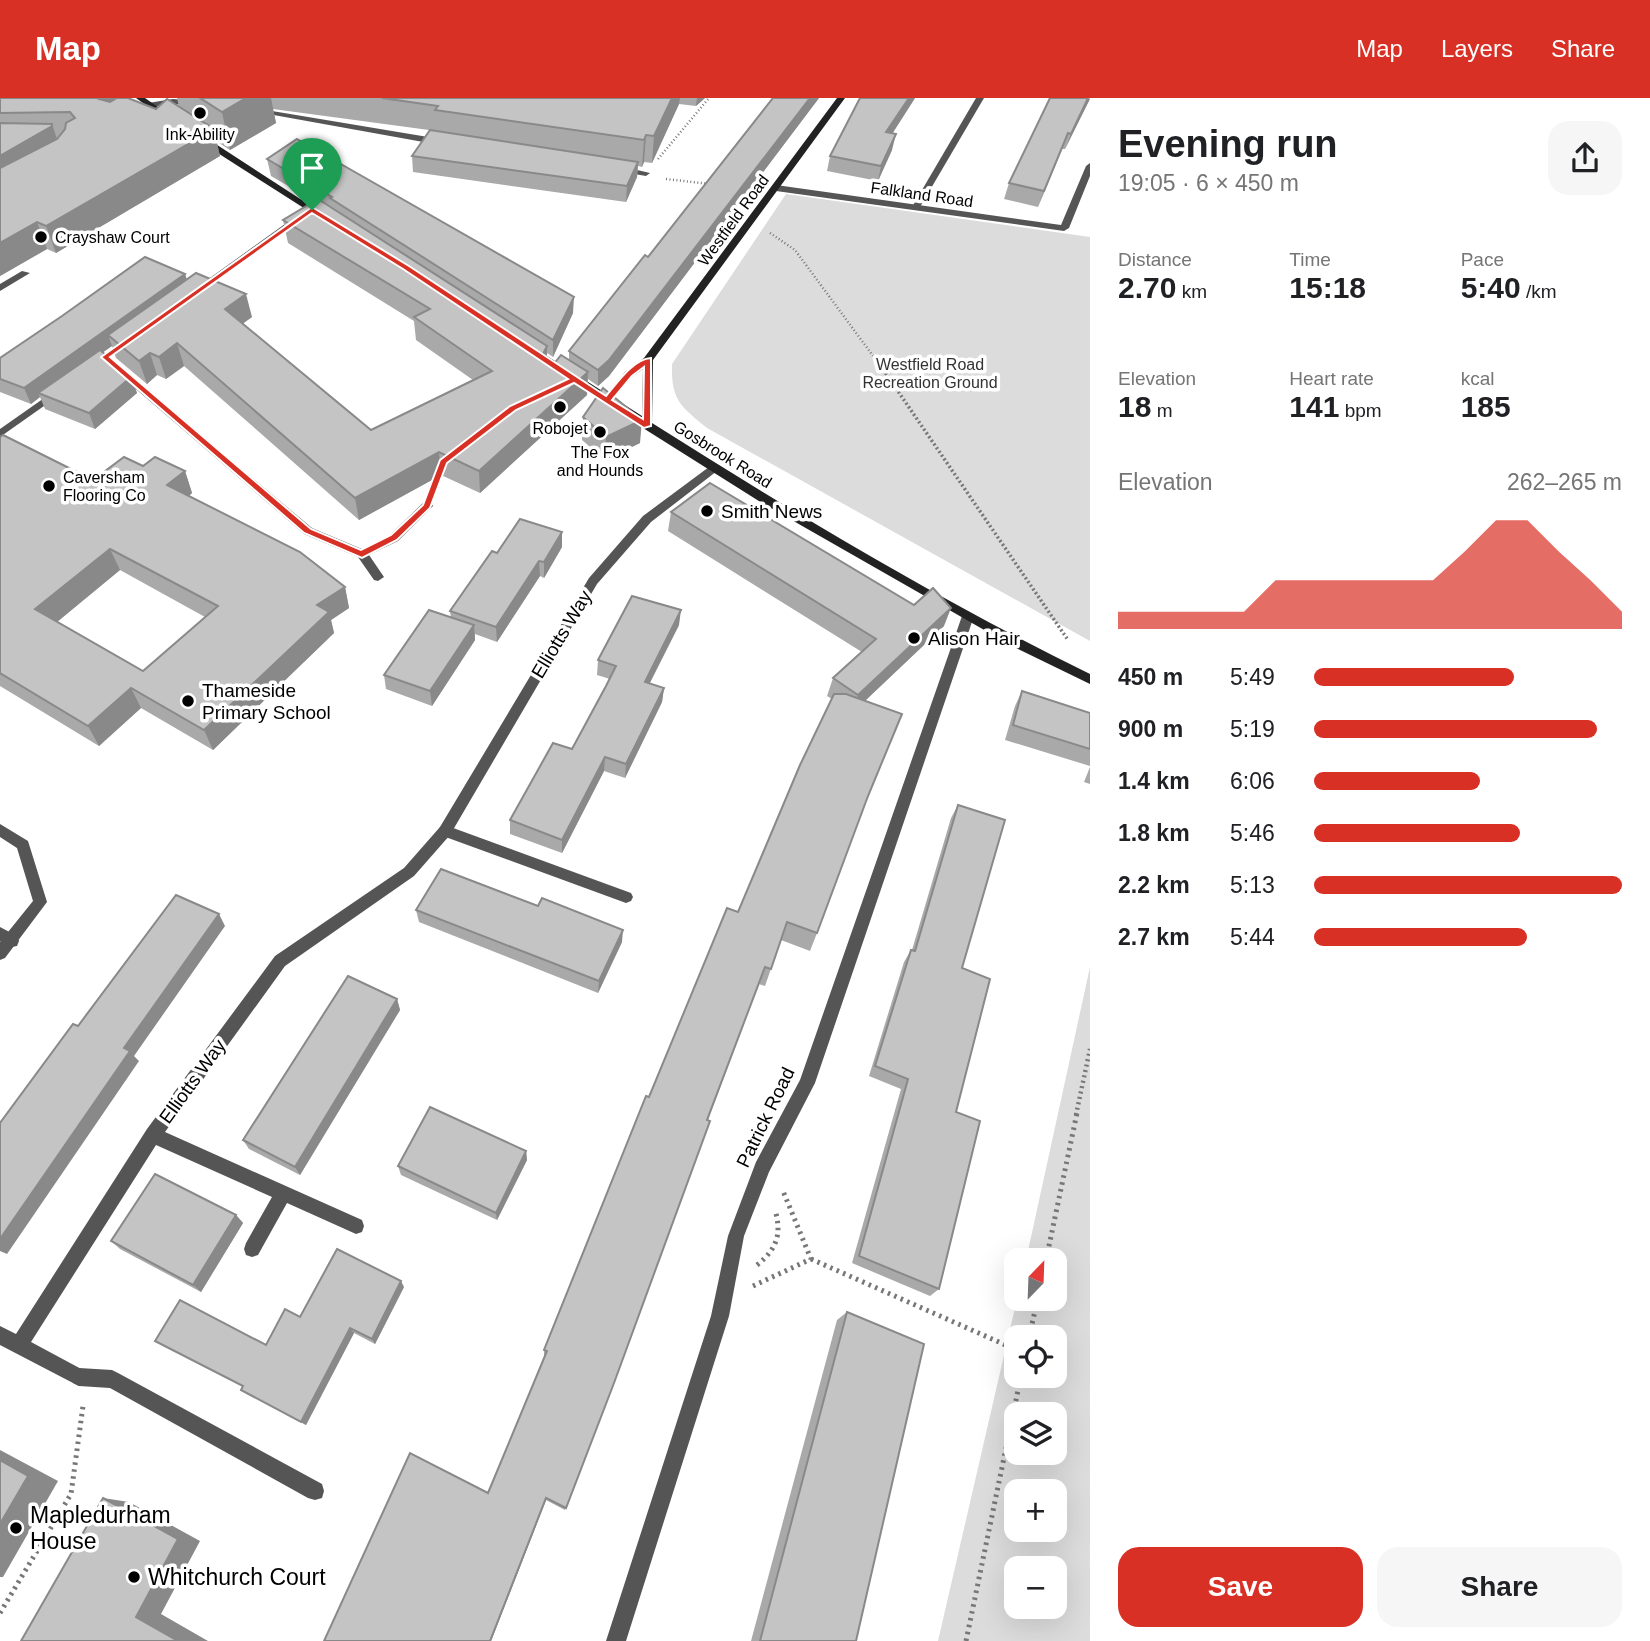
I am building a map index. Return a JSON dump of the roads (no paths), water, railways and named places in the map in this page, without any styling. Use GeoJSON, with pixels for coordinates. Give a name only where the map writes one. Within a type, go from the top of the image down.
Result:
{"type":"FeatureCollection","features":[{"type":"Feature","properties":{"kind":"street","name":"Westfield Road"},"geometry":{"type":"LineString","coordinates":[[607,400],[629,374],[648,360],[841,98]]}},
{"type":"Feature","properties":{"kind":"street"},"geometry":{"type":"LineString","coordinates":[[916,207],[980,98]]}},
{"type":"Feature","properties":{"kind":"street"},"geometry":{"type":"LineString","coordinates":[[143,101],[174,121]]}},
{"type":"Feature","properties":{"kind":"street"},"geometry":{"type":"LineString","coordinates":[[130,114],[143,101],[206,104]]}},
{"type":"Feature","properties":{"kind":"street"},"geometry":{"type":"LineString","coordinates":[[241,108],[456,144]]}},
{"type":"Feature","properties":{"kind":"street"},"geometry":{"type":"LineString","coordinates":[[195,135],[335,224]]}},
{"type":"Feature","properties":{"kind":"street","name":"Falkland Road"},"geometry":{"type":"LineString","coordinates":[[776,188],[1064,228],[1090,166]]}},
{"type":"Feature","properties":{"kind":"street"},"geometry":{"type":"LineString","coordinates":[[605,167],[646,173]]}},
{"type":"Feature","properties":{"kind":"street"},"geometry":{"type":"LineString","coordinates":[[187,299],[312,210]]}},
{"type":"Feature","properties":{"kind":"street"},"geometry":{"type":"LineString","coordinates":[[0,288],[25,273]]}},
{"type":"Feature","properties":{"kind":"street","name":"Gosbrook Road"},"geometry":{"type":"LineString","coordinates":[[523,345],[713,468],[1018,644],[1090,679]]}},
{"type":"Feature","properties":{"kind":"street"},"geometry":{"type":"LineString","coordinates":[[105,357],[308,531],[362,554],[378,577]]}},
{"type":"Feature","properties":{"kind":"street"},"geometry":{"type":"LineString","coordinates":[[647,426],[648,360]]}},
{"type":"Feature","properties":{"kind":"street"},"geometry":{"type":"LineString","coordinates":[[0,433],[63,388]]}},
{"type":"Feature","properties":{"kind":"street","name":"Elliotts Way"},"geometry":{"type":"LineString","coordinates":[[19,1345],[153,1135],[280,961],[410,872],[445,831],[593,581],[647,519],[713,468]]}},
{"type":"Feature","properties":{"kind":"street"},"geometry":{"type":"LineString","coordinates":[[362,554],[394,538],[427,506]]}},
{"type":"Feature","properties":{"kind":"street","name":"Patrick Road"},"geometry":{"type":"LineString","coordinates":[[616,1641],[720,1316],[736,1236],[762,1168],[807,1083],[968,616]]}},
{"type":"Feature","properties":{"kind":"street"},"geometry":{"type":"LineString","coordinates":[[0,830],[23,845],[40,902],[6,937],[0,953]]}},
{"type":"Feature","properties":{"kind":"street"},"geometry":{"type":"LineString","coordinates":[[445,831],[626,897]]}},
{"type":"Feature","properties":{"kind":"street","name":"Elliotts Way"},"geometry":{"type":"LineString","coordinates":[[153,1135],[356,1226]]}},
{"type":"Feature","properties":{"kind":"street"},"geometry":{"type":"LineString","coordinates":[[252,1249],[284,1192]]}},
{"type":"Feature","properties":{"kind":"street"},"geometry":{"type":"LineString","coordinates":[[0,1335],[79,1377],[112,1379],[315,1491]]}},
{"type":"Feature","properties":{"kind":"place","name":"Ink-Ability"},"geometry":{"type":"Point","coordinates":[200,113]}},
{"type":"Feature","properties":{"kind":"place","name":"Crayshaw Court"},"geometry":{"type":"Point","coordinates":[41,237]}},
{"type":"Feature","properties":{"kind":"place","name":"Robojet"},"geometry":{"type":"Point","coordinates":[560,407]}},
{"type":"Feature","properties":{"kind":"place","name":"The Fox and Hounds"},"geometry":{"type":"Point","coordinates":[600,432]}},
{"type":"Feature","properties":{"kind":"place","name":"Caversham Flooring Co"},"geometry":{"type":"Point","coordinates":[49,486]}},
{"type":"Feature","properties":{"kind":"place","name":"Smith News"},"geometry":{"type":"Point","coordinates":[707,511]}},
{"type":"Feature","properties":{"kind":"place","name":"Alison Hair"},"geometry":{"type":"Point","coordinates":[914,638]}},
{"type":"Feature","properties":{"kind":"place","name":"Thameside Primary School"},"geometry":{"type":"Point","coordinates":[188,701]}},
{"type":"Feature","properties":{"kind":"place","name":"Mapledurham House"},"geometry":{"type":"Point","coordinates":[16,1528]}},
{"type":"Feature","properties":{"kind":"place","name":"Whitchurch Court"},"geometry":{"type":"Point","coordinates":[134,1577]}},
{"type":"Feature","properties":{"kind":"park label","name":"Westfield Road Recreation Ground"},"geometry":{"type":"Point","coordinates":[930,373]}}]}
